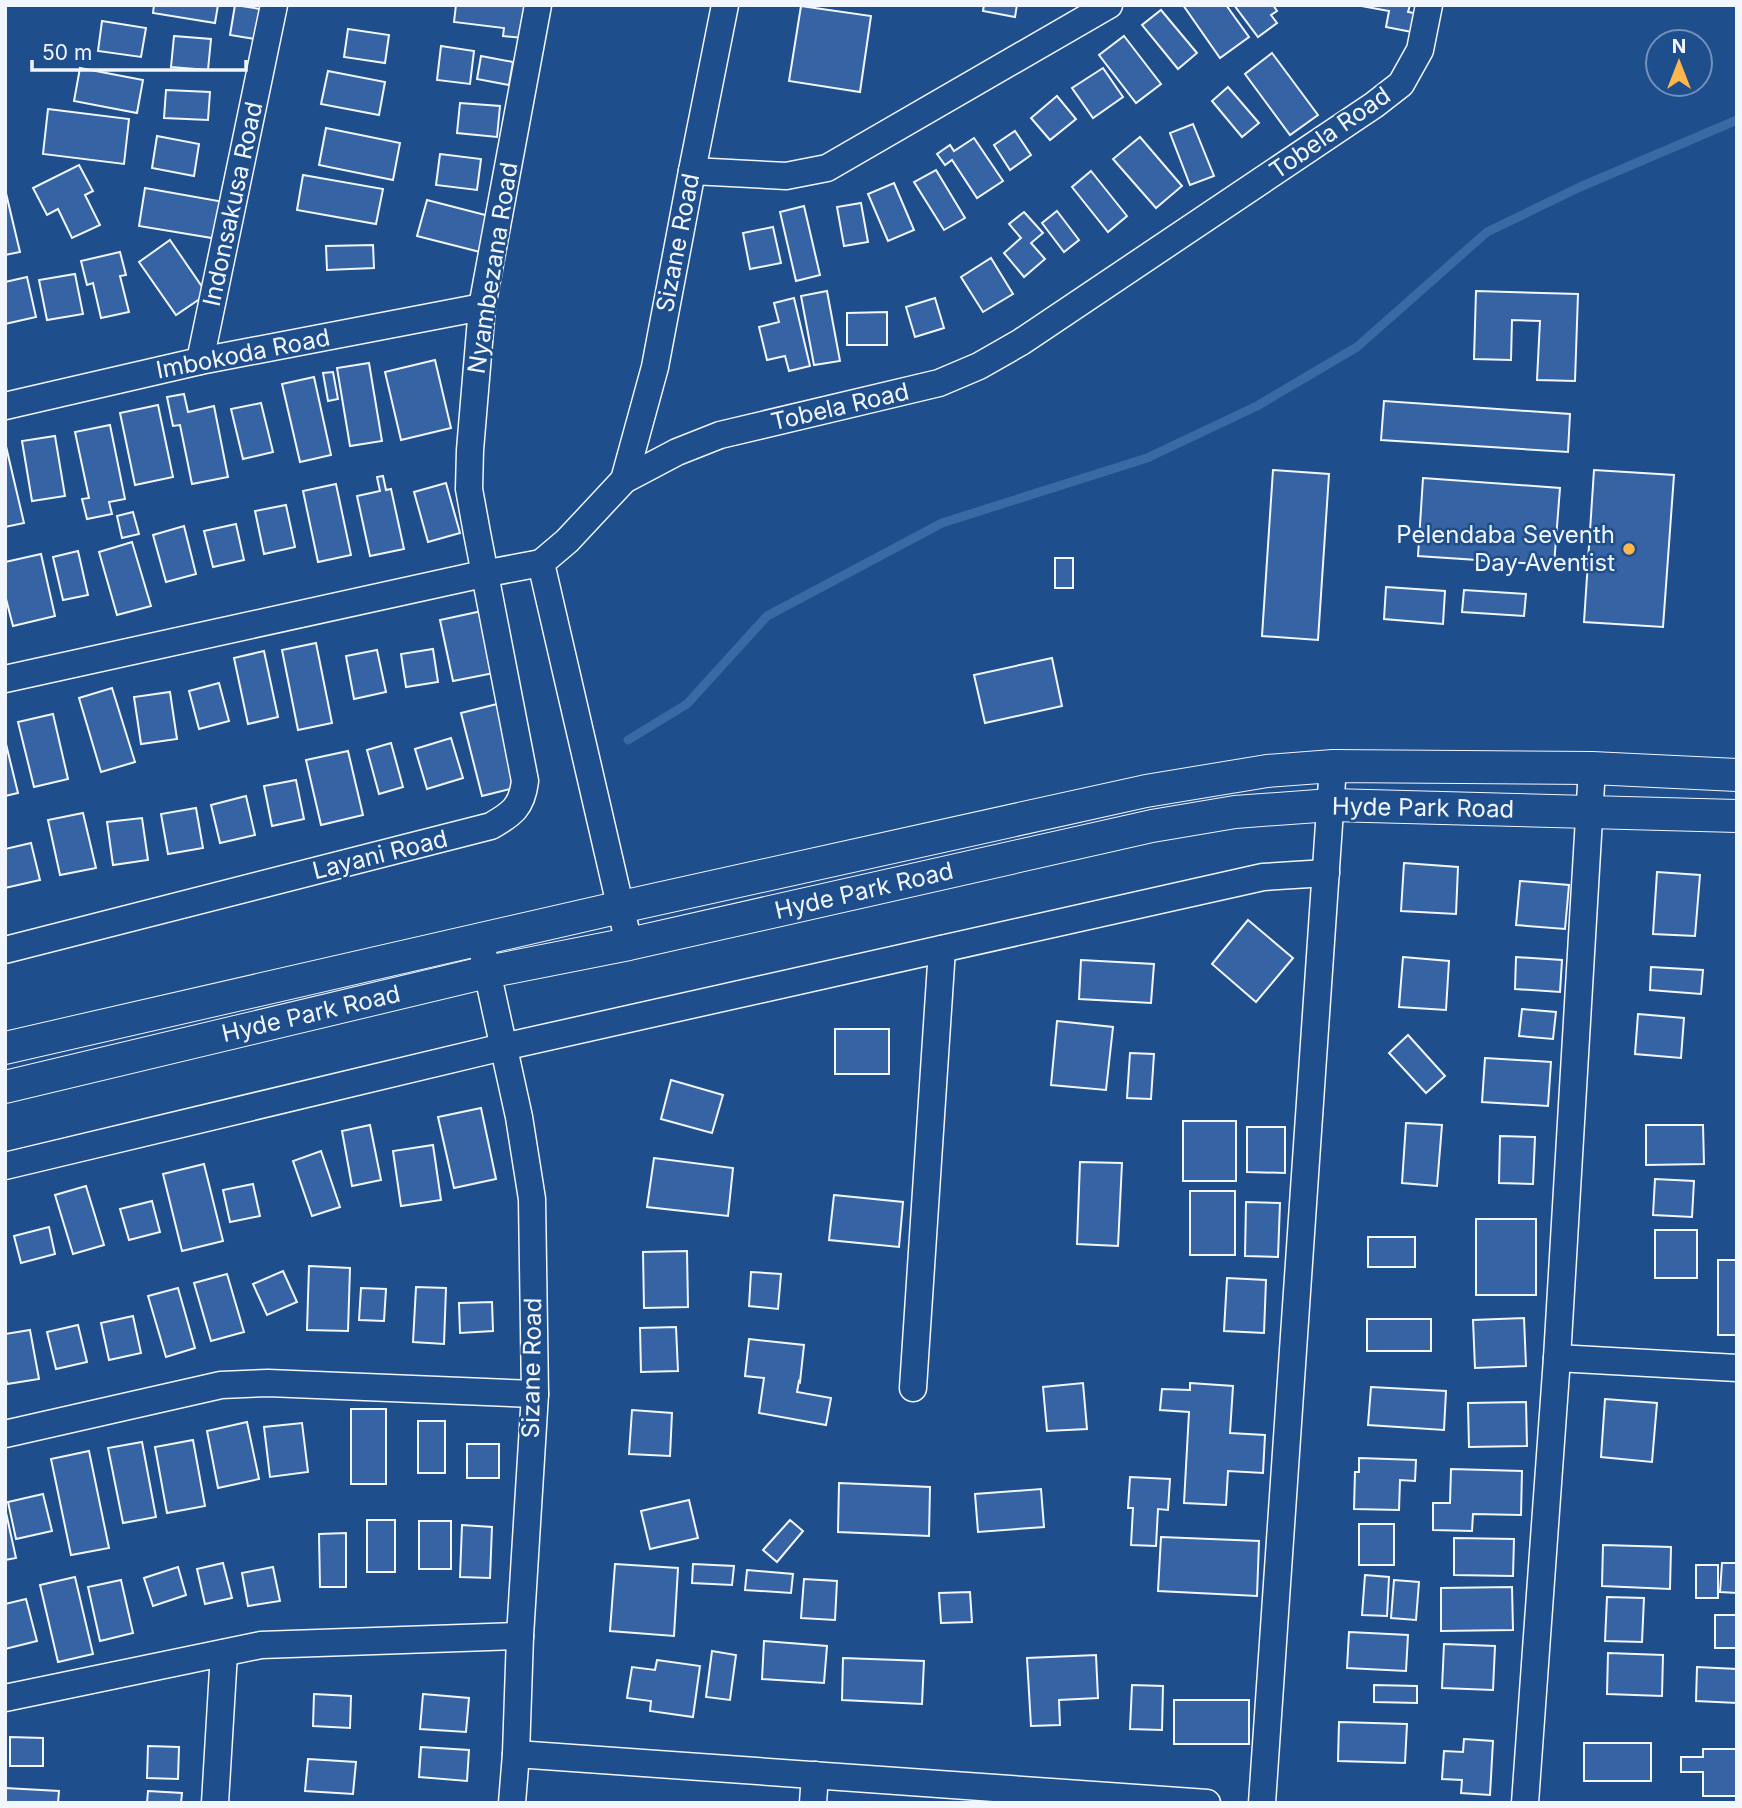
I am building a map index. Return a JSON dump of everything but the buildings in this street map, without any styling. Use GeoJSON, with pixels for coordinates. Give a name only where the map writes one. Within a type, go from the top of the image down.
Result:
{"type":"FeatureCollection","features":[{"type":"Feature","properties":{"kind":"street","name":"Indonsakusa Road"},"geometry":{"type":"LineString","coordinates":[[200,361],[274,5]]}},
{"type":"Feature","properties":{"kind":"street","name":"Nyambezana Road"},"geometry":{"type":"LineString","coordinates":[[483,573],[470,489],[470,450],[482,307],[538,5]]}},
{"type":"Feature","properties":{"kind":"street","name":"Sizane Road"},"geometry":{"type":"LineString","coordinates":[[624,480],[655,367],[725,5]]}},
{"type":"Feature","properties":{"kind":"street"},"geometry":{"type":"LineString","coordinates":[[692,171],[786,176],[827,168],[1109,5]]}},
{"type":"Feature","properties":{"kind":"street","name":"Tobela Road"},"geometry":{"type":"LineString","coordinates":[[541,563],[567,541],[624,480],[677,452],[720,435],[939,383],[979,366],[1021,342],[1352,121],[1401,84],[1420,50],[1429,5]]}},
{"type":"Feature","properties":{"kind":"street","name":"Imbokoda Road"},"geometry":{"type":"LineString","coordinates":[[5,406],[200,361],[482,307]]}},
{"type":"Feature","properties":{"kind":"street"},"geometry":{"type":"LineString","coordinates":[[5,679],[483,573],[541,563],[629,944]]}},
{"type":"Feature","properties":{"kind":"street","name":"Layani Road"},"geometry":{"type":"LineString","coordinates":[[5,950],[491,827],[506,817],[518,807],[525,781],[483,573]]}},
{"type":"Feature","properties":{"kind":"street"},"geometry":{"type":"LineString","coordinates":[[1262,1803],[1333,766]]}},
{"type":"Feature","properties":{"kind":"street","name":"Hyde Park Road"},"geometry":{"type":"LineString","coordinates":[[5,1048],[621,907],[1146,791],[1267,771],[1333,766],[1592,768],[1737,775]]}},
{"type":"Feature","properties":{"kind":"street"},"geometry":{"type":"LineString","coordinates":[[1525,1803],[1557,1358],[1592,768]]}},
{"type":"Feature","properties":{"kind":"street","name":"Hyde Park Road"},"geometry":{"type":"LineString","coordinates":[[5,1087],[487,972],[629,944],[1152,825],[1235,812],[1331,805],[1737,816]]}},
{"type":"Feature","properties":{"kind":"street"},"geometry":{"type":"LineString","coordinates":[[5,1166],[503,1047],[1263,877],[1326,873]]}},
{"type":"Feature","properties":{"kind":"street","name":"Sizane Road"},"geometry":{"type":"LineString","coordinates":[[480,939],[519,1117],[532,1199],[535,1394],[512,1803]]}},
{"type":"Feature","properties":{"kind":"street"},"geometry":{"type":"LineString","coordinates":[[913,1388],[942,949]]}},
{"type":"Feature","properties":{"kind":"street"},"geometry":{"type":"LineString","coordinates":[[1557,1358],[1737,1368]]}},
{"type":"Feature","properties":{"kind":"street"},"geometry":{"type":"LineString","coordinates":[[5,1434],[221,1385],[268,1383],[535,1394]]}},
{"type":"Feature","properties":{"kind":"street"},"geometry":{"type":"LineString","coordinates":[[5,1698],[261,1645],[520,1636]]}},
{"type":"Feature","properties":{"kind":"street"},"geometry":{"type":"LineString","coordinates":[[215,1803],[224,1653]]}},
{"type":"Feature","properties":{"kind":"street"},"geometry":{"type":"LineString","coordinates":[[516,1754],[1110,1799],[1208,1803]]}},
{"type":"Feature","properties":{"kind":"street"},"geometry":{"type":"LineString","coordinates":[[813,1803],[815,1775]]}},
{"type":"Feature","properties":{"kind":"waterway"},"geometry":{"type":"LineString","coordinates":[[628,740],[687,704],[767,616],[942,523],[1147,458],[1257,406],[1357,347],[1487,232],[1580,187],[1737,120]]}},
{"type":"Feature","properties":{"kind":"place","name":"Pelendaba Seventh Day Aventist"},"geometry":{"type":"Point","coordinates":[1629,549]}}]}
